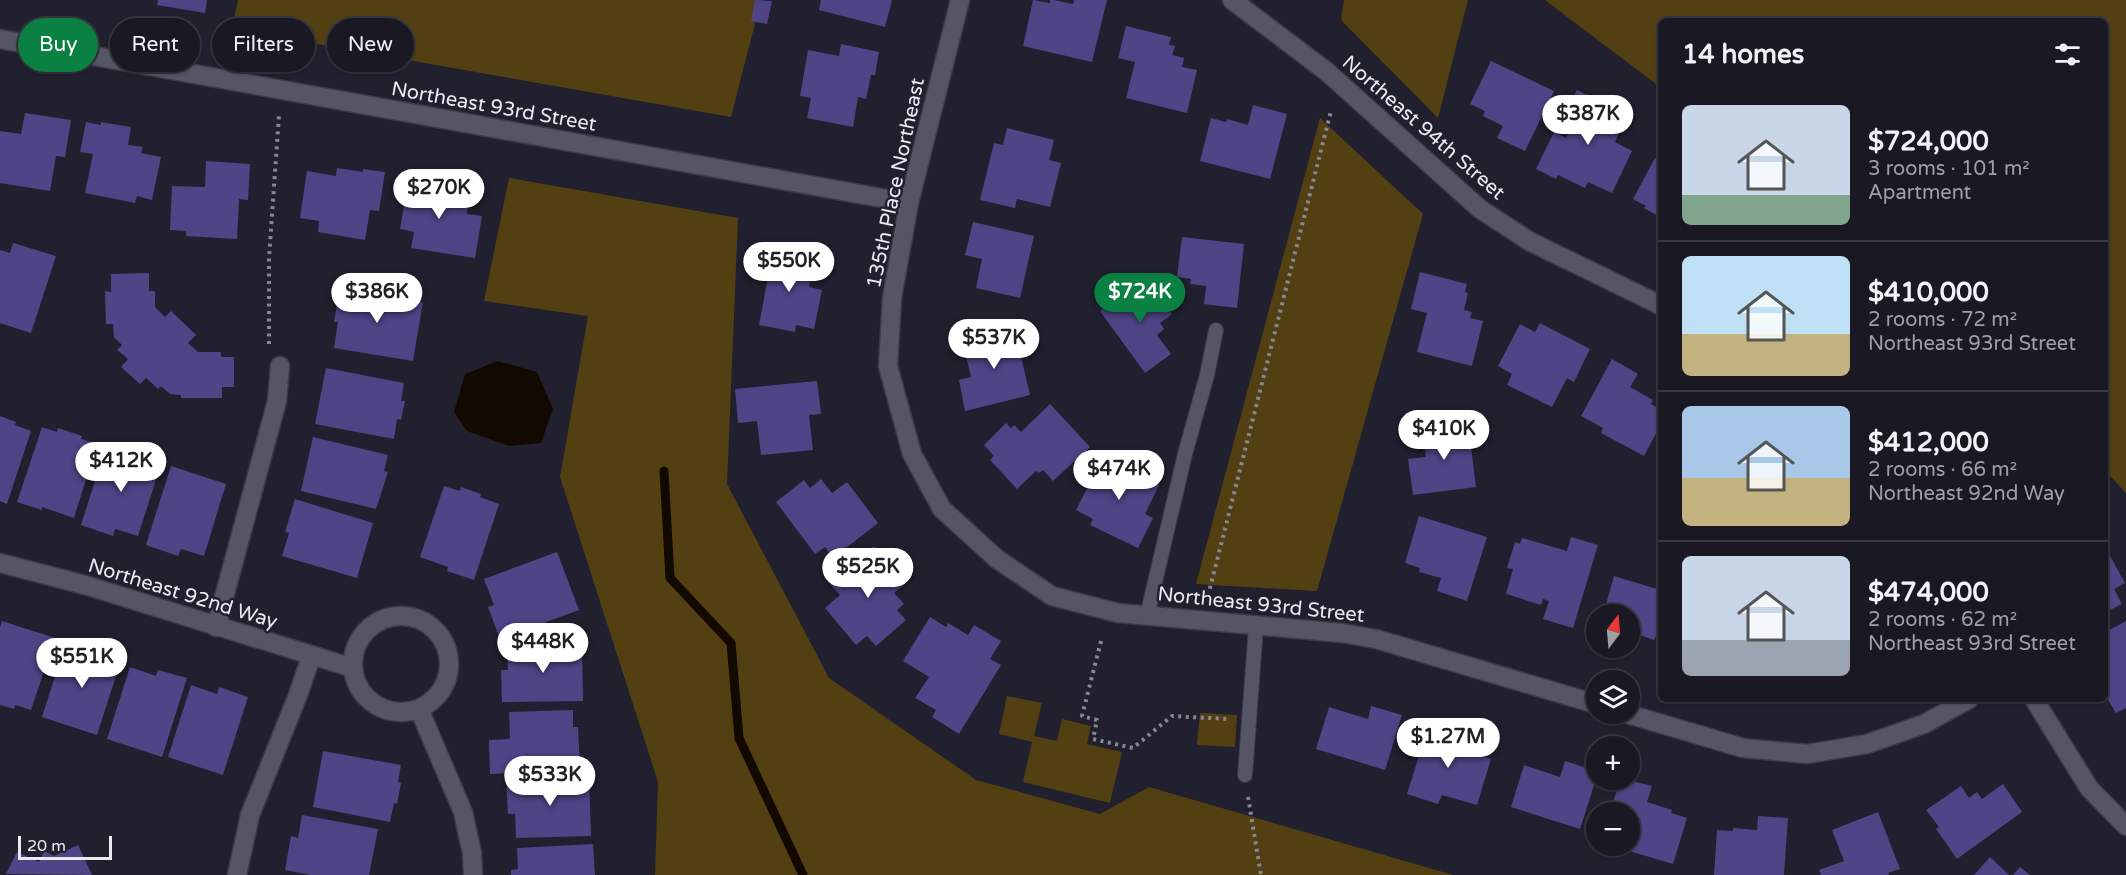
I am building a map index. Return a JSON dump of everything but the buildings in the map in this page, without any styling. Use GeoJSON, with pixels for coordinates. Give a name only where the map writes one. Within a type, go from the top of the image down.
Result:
{"type":"FeatureCollection","features":[{"type":"Feature","properties":{"kind":"street","name":"135th Place Northeast"},"geometry":{"type":"LineString","coordinates":[[960,0],[909,203],[892,298],[888,366],[912,454],[942,509],[997,559]]}},
{"type":"Feature","properties":{"kind":"street","name":"Northeast 94th Street"},"geometry":{"type":"LineString","coordinates":[[1232,0],[1326,71],[1480,209],[1529,241],[1658,304]]}},
{"type":"Feature","properties":{"kind":"street","name":"Northeast 93rd Street"},"geometry":{"type":"LineString","coordinates":[[0,39],[909,203]]}},
{"type":"Feature","properties":{"kind":"street"},"geometry":{"type":"LineString","coordinates":[[216,627],[277,401],[280,366]]}},
{"type":"Feature","properties":{"kind":"street","name":"Northeast 93rd Street"},"geometry":{"type":"LineString","coordinates":[[997,559],[1052,596],[1118,613],[1342,633],[1376,639],[1586,701]]}},
{"type":"Feature","properties":{"kind":"street","name":"Northeast 92nd Way"},"geometry":{"type":"LineString","coordinates":[[0,563],[86,585],[311,657],[353,668]]}},
{"type":"Feature","properties":{"kind":"street"},"geometry":{"type":"LineString","coordinates":[[403,615],[419,619],[433,627],[444,640],[449,655],[449,672],[444,687],[434,700],[420,709],[405,712],[390,711],[376,705],[357,683],[353,668],[354,652],[361,637],[372,625],[387,617],[403,615]]}},
{"type":"Feature","properties":{"kind":"street"},"geometry":{"type":"LineString","coordinates":[[237,875],[250,815],[311,657]]}},
{"type":"Feature","properties":{"kind":"street"},"geometry":{"type":"LineString","coordinates":[[1640,718],[1743,748],[1807,754],[1867,744],[1924,724],[1964,702]]}},
{"type":"Feature","properties":{"kind":"street"},"geometry":{"type":"LineString","coordinates":[[2036,702],[2089,788],[2126,825]]}},
{"type":"Feature","properties":{"kind":"street"},"geometry":{"type":"LineString","coordinates":[[420,709],[463,812],[472,853],[473,875]]}},
{"type":"Feature","properties":{"kind":"lane"},"geometry":{"type":"LineString","coordinates":[[1147,616],[1185,454],[1207,375],[1216,330]]}},
{"type":"Feature","properties":{"kind":"lane"},"geometry":{"type":"LineString","coordinates":[[1245,775],[1256,626]]}},
{"type":"Feature","properties":{"kind":"path"},"geometry":{"type":"LineString","coordinates":[[280,366],[268,340],[269,258],[281,90]]}},
{"type":"Feature","properties":{"kind":"path"},"geometry":{"type":"LineString","coordinates":[[1208,597],[1331,111]]}},
{"type":"Feature","properties":{"kind":"path"},"geometry":{"type":"LineString","coordinates":[[1101,641],[1082,716],[1097,720],[1093,739],[1133,748],[1172,716],[1249,720]]}},
{"type":"Feature","properties":{"kind":"path"},"geometry":{"type":"LineString","coordinates":[[1245,775],[1261,875]]}},
{"type":"Feature","properties":{"kind":"shaded area"},"geometry":{"type":"Polygon","coordinates":[[[238,0],[761,0],[731,117],[414,61],[414,18],[327,18],[327,46],[315,44],[315,18],[234,18],[238,0]]]}},
{"type":"Feature","properties":{"kind":"shaded area"},"geometry":{"type":"Polygon","coordinates":[[[1344,0],[1468,0],[1438,118],[1341,20],[1344,0]]]}},
{"type":"Feature","properties":{"kind":"shaded area"},"geometry":{"type":"Polygon","coordinates":[[[1545,0],[2126,0],[2126,493],[2108,473],[2108,18],[1658,18],[1658,85],[1545,0]]]}},
{"type":"Feature","properties":{"kind":"shaded area"},"geometry":{"type":"Polygon","coordinates":[[[1320,118],[1423,214],[1317,591],[1196,584],[1320,118]]]}},
{"type":"Feature","properties":{"kind":"shaded area"},"geometry":{"type":"Polygon","coordinates":[[[509,178],[738,218],[727,484],[829,678],[976,780],[1100,814],[1149,787],[1453,875],[655,875],[658,782],[560,477],[588,316],[484,301],[509,178]]]}},
{"type":"Feature","properties":{"kind":"shaded area"},"geometry":{"type":"Polygon","coordinates":[[[498,361],[537,372],[553,409],[541,443],[509,446],[467,431],[454,412],[465,374],[498,361]]]}},
{"type":"Feature","properties":{"kind":"shaded area"},"geometry":{"type":"Polygon","coordinates":[[[1007,696],[1042,703],[1034,736],[1057,741],[1062,719],[1091,726],[1087,744],[1122,752],[1110,803],[1023,782],[1032,742],[999,734],[1007,696]]]}},
{"type":"Feature","properties":{"kind":"shaded area"},"geometry":{"type":"Polygon","coordinates":[[[1200,713],[1237,715],[1235,747],[1197,745],[1200,713]]]}},
{"type":"Feature","properties":{"kind":"waterway"},"geometry":{"type":"LineString","coordinates":[[664,471],[670,578],[731,643],[739,738],[803,875]]}}]}
